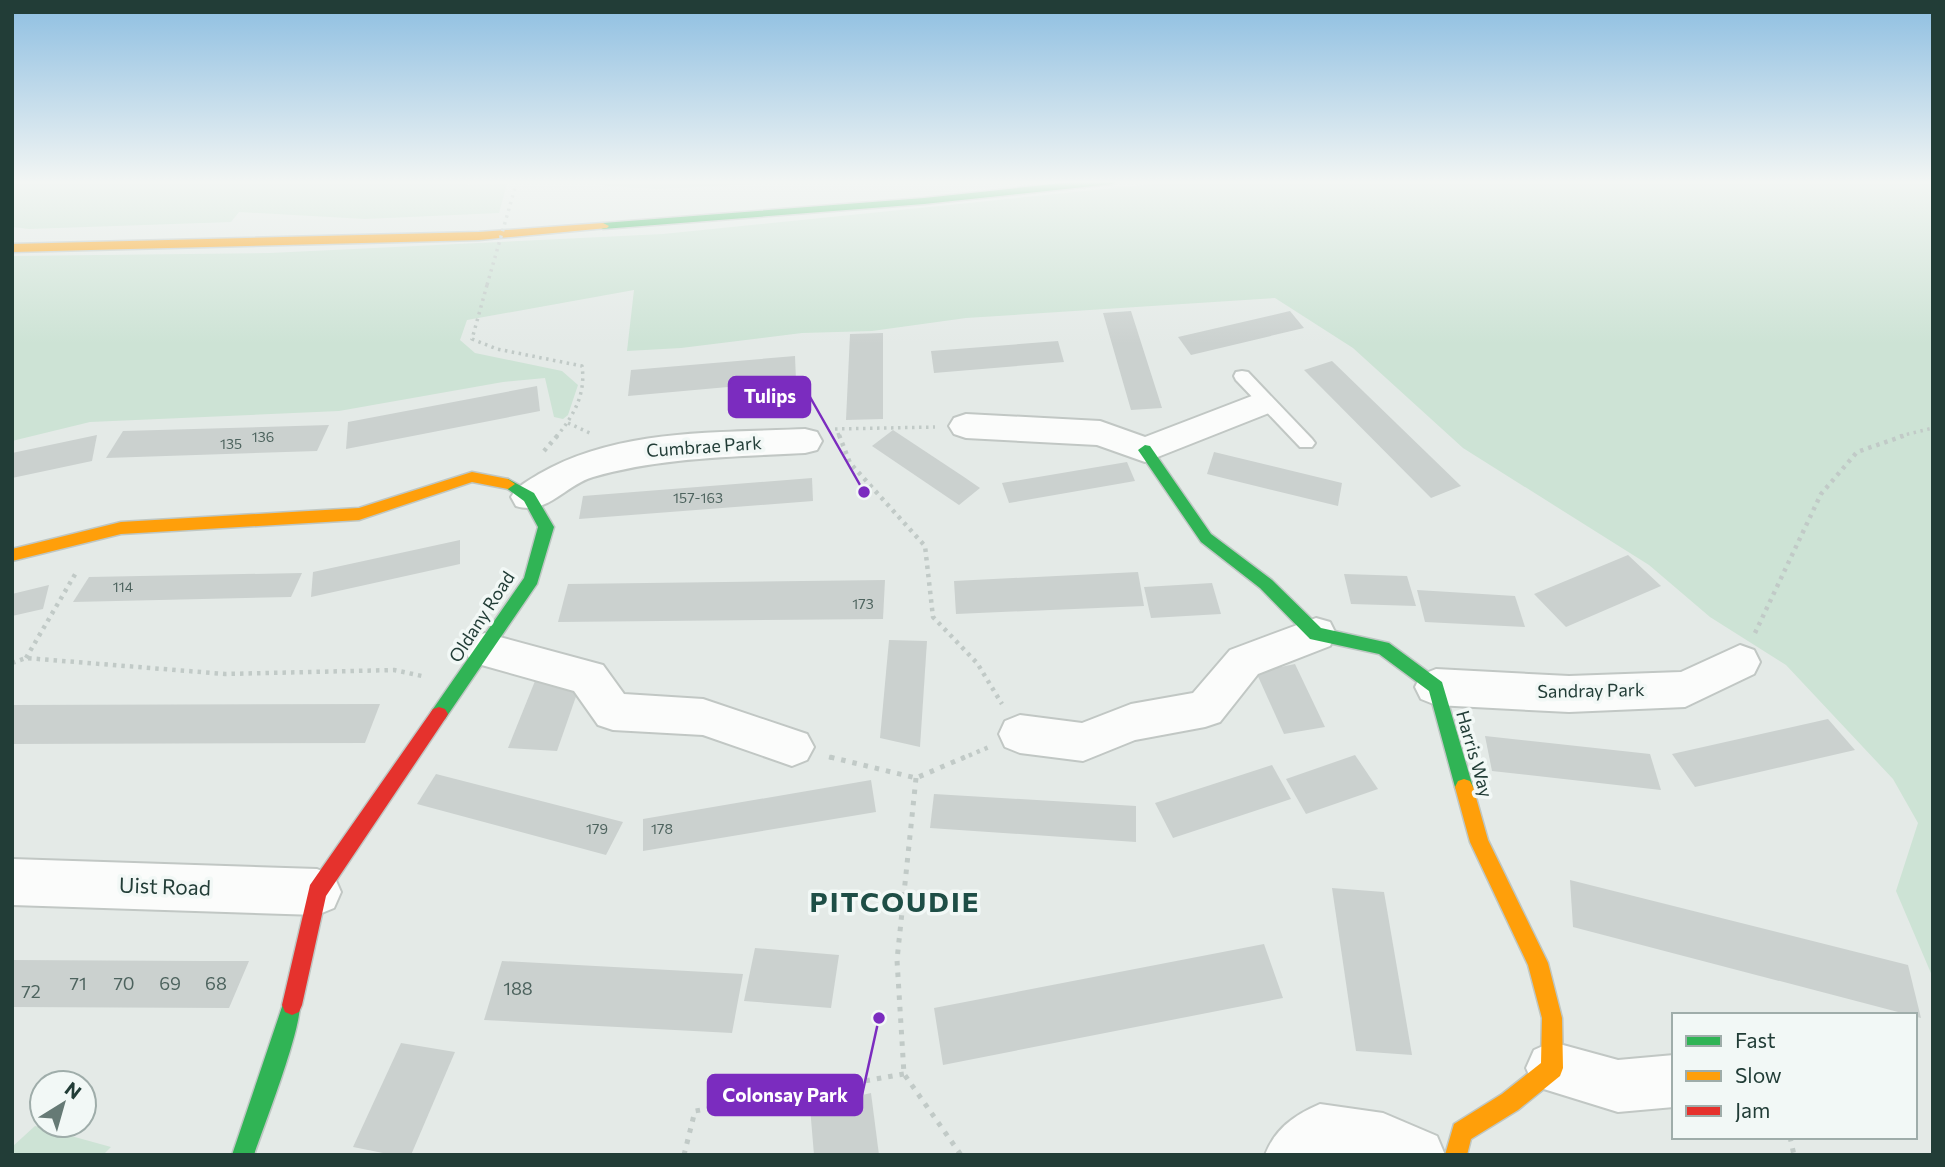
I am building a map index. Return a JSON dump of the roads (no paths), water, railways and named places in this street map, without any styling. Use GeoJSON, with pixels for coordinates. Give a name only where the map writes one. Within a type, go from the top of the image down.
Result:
{"type":"FeatureCollection","features":[{"type":"Feature","properties":{"kind":"street"},"geometry":{"type":"LineString","coordinates":[[12,248],[486,235]]}},
{"type":"Feature","properties":{"kind":"street"},"geometry":{"type":"LineString","coordinates":[[1145,450],[1254,395]]}},
{"type":"Feature","properties":{"kind":"street"},"geometry":{"type":"LineString","coordinates":[[966,426],[1100,433],[1145,450],[1206,538],[1266,584],[1315,634]]}},
{"type":"Feature","properties":{"kind":"street","name":"Cumbrae Park"},"geometry":{"type":"LineString","coordinates":[[521,491],[576,469],[634,453],[820,435]]}},
{"type":"Feature","properties":{"kind":"street"},"geometry":{"type":"LineString","coordinates":[[12,555],[121,528],[359,514],[472,477],[521,491]]}},
{"type":"Feature","properties":{"kind":"street","name":"Oldany Road"},"geometry":{"type":"LineString","coordinates":[[243,1155],[287,1027],[317,892],[531,580],[546,527],[521,491]]}},
{"type":"Feature","properties":{"kind":"street"},"geometry":{"type":"LineString","coordinates":[[1020,734],[1083,742],[1131,722],[1205,709],[1244,662],[1315,634],[1383,648],[1436,687]]}},
{"type":"Feature","properties":{"kind":"street","name":"Sandray Park"},"geometry":{"type":"LineString","coordinates":[[1436,687],[1569,694],[1685,689],[1741,662]]}},
{"type":"Feature","properties":{"kind":"street"},"geometry":{"type":"LineString","coordinates":[[473,666],[588,677],[613,712],[703,717],[792,747]]}},
{"type":"Feature","properties":{"kind":"street","name":"Harris Way"},"geometry":{"type":"LineString","coordinates":[[1436,687],[1479,842],[1538,963],[1552,1018],[1552,1068]]}},
{"type":"Feature","properties":{"kind":"street","name":"Uist Road"},"geometry":{"type":"LineString","coordinates":[[12,882],[317,892]]}},
{"type":"Feature","properties":{"kind":"street"},"geometry":{"type":"LineString","coordinates":[[1456,1155],[1462,1132],[1510,1102],[1552,1068],[1618,1086],[1672,1081]]}},
{"type":"Feature","properties":{"kind":"street"},"geometry":{"type":"LineString","coordinates":[[1292,1155],[1320,1131],[1383,1140],[1418,1155]]}},
{"type":"Feature","properties":{"kind":"lane"},"geometry":{"type":"LineString","coordinates":[[1254,395],[1306,443]]}},
{"type":"Feature","properties":{"kind":"place","name":"Tulips"},"geometry":{"type":"Point","coordinates":[864,492]}},
{"type":"Feature","properties":{"kind":"place","name":"Colonsay Park"},"geometry":{"type":"Point","coordinates":[879,1018]}},
{"type":"Feature","properties":{"kind":"district","name":"PITCOUDIE"},"geometry":{"type":"Point","coordinates":[895,902]}}]}
